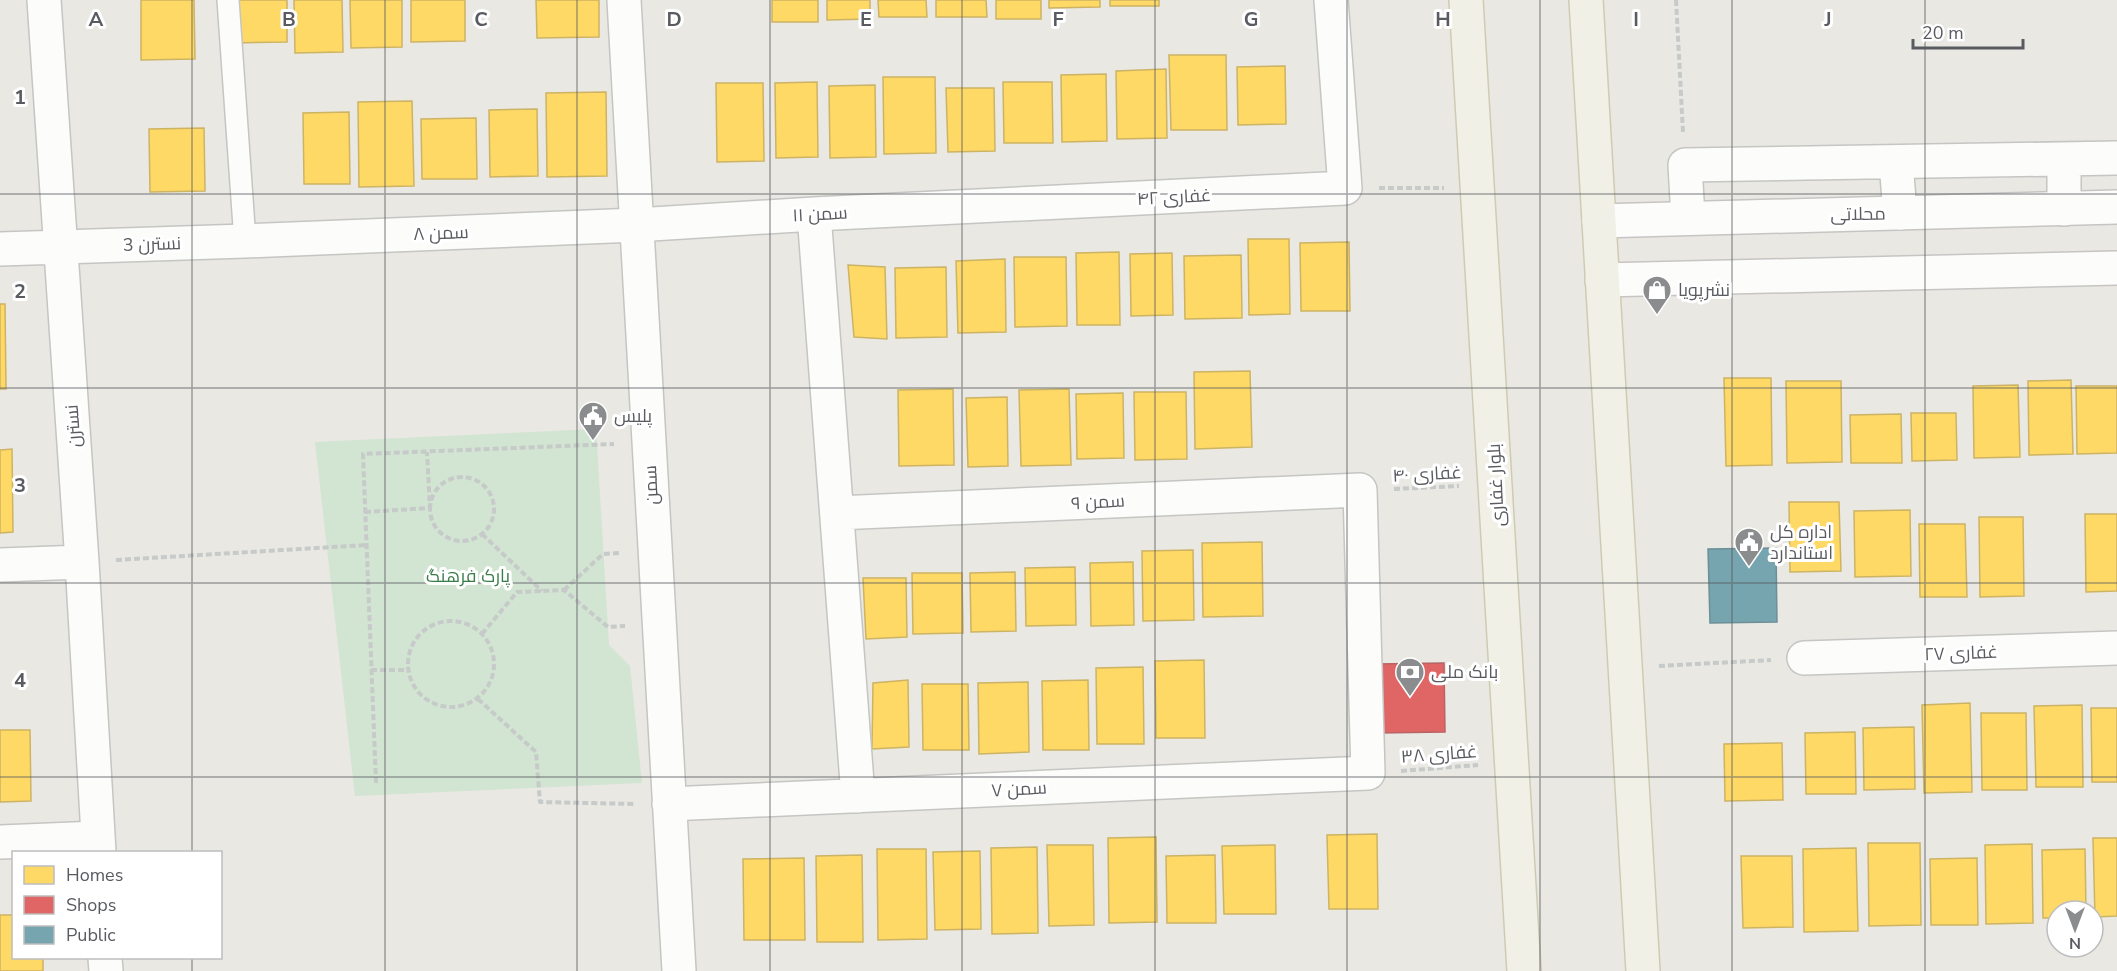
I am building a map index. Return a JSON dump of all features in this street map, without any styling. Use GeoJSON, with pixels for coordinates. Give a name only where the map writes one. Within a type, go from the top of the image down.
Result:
{"type":"FeatureCollection","features":[{"type":"Feature","properties":{"kind":"main road","name":"بلوار غفاری"},"geometry":{"type":"LineString","coordinates":[[1466,0],[1524,971]]}},
{"type":"Feature","properties":{"kind":"main road"},"geometry":{"type":"LineString","coordinates":[[1586,0],[1643,971]]}},
{"type":"Feature","properties":{"kind":"street","name":"نسترن"},"geometry":{"type":"LineString","coordinates":[[44,0],[82,562],[98,845]]}},
{"type":"Feature","properties":{"kind":"street","name":"سمن"},"geometry":{"type":"LineString","coordinates":[[624,0],[679,971]]}},
{"type":"Feature","properties":{"kind":"street"},"geometry":{"type":"LineString","coordinates":[[1331,0],[1346,188]]}},
{"type":"Feature","properties":{"kind":"street"},"geometry":{"type":"LineString","coordinates":[[1688,218],[1685,165],[2117,158]]}},
{"type":"Feature","properties":{"kind":"street"},"geometry":{"type":"LineString","coordinates":[[2064,159],[2064,209]]}},
{"type":"Feature","properties":{"kind":"street"},"geometry":{"type":"LineString","coordinates":[[1896,162],[1900,213]]}},
{"type":"Feature","properties":{"kind":"street","name":"غفاری ۴۲"},"geometry":{"type":"LineString","coordinates":[[1003,206],[1346,188]]}},
{"type":"Feature","properties":{"kind":"street","name":"سمن ۱۱"},"geometry":{"type":"LineString","coordinates":[[636,225],[814,213],[1003,206]]}},
{"type":"Feature","properties":{"kind":"street","name":"محلاتی"},"geometry":{"type":"LineString","coordinates":[[1599,221],[2117,207]]}},
{"type":"Feature","properties":{"kind":"street"},"geometry":{"type":"LineString","coordinates":[[814,213],[858,796]]}},
{"type":"Feature","properties":{"kind":"street","name":"سمن ۸"},"geometry":{"type":"LineString","coordinates":[[245,241],[636,225]]}},
{"type":"Feature","properties":{"kind":"street","name":"نسترن 3"},"geometry":{"type":"LineString","coordinates":[[0,249],[245,241]]}},
{"type":"Feature","properties":{"kind":"street"},"geometry":{"type":"LineString","coordinates":[[1602,280],[2117,268]]}},
{"type":"Feature","properties":{"kind":"street"},"geometry":{"type":"LineString","coordinates":[[1360,490],[1368,773]]}},
{"type":"Feature","properties":{"kind":"street","name":"سمن ۹"},"geometry":{"type":"LineString","coordinates":[[837,513],[1360,490]]}},
{"type":"Feature","properties":{"kind":"street"},"geometry":{"type":"LineString","coordinates":[[0,565],[82,562]]}},
{"type":"Feature","properties":{"kind":"street","name":"غفاری ۲۷"},"geometry":{"type":"LineString","coordinates":[[1804,658],[2117,648]]}},
{"type":"Feature","properties":{"kind":"street","name":"سمن ۷"},"geometry":{"type":"LineString","coordinates":[[669,804],[1368,773]]}},
{"type":"Feature","properties":{"kind":"street"},"geometry":{"type":"LineString","coordinates":[[0,842],[98,845]]}},
{"type":"Feature","properties":{"kind":"lane"},"geometry":{"type":"LineString","coordinates":[[228,0],[245,241]]}},
{"type":"Feature","properties":{"kind":"path"},"geometry":{"type":"LineString","coordinates":[[1676,0],[1685,165]]}},
{"type":"Feature","properties":{"kind":"path"},"geometry":{"type":"LineString","coordinates":[[1346,188],[1478,188]]}},
{"type":"Feature","properties":{"kind":"path"},"geometry":{"type":"LineString","coordinates":[[376,783],[363,454],[614,443],[615,454]]}},
{"type":"Feature","properties":{"kind":"path"},"geometry":{"type":"LineString","coordinates":[[427,452],[430,508],[431,518],[443,535],[452,540],[463,541],[482,534],[489,526],[494,506],[485,487],[466,477],[446,482],[438,488],[432,498],[430,508]]}},
{"type":"Feature","properties":{"kind":"path","name":"غفاری ۴۰"},"geometry":{"type":"LineString","coordinates":[[1360,490],[1496,484]]}},
{"type":"Feature","properties":{"kind":"path"},"geometry":{"type":"LineString","coordinates":[[365,512],[430,508]]}},
{"type":"Feature","properties":{"kind":"path"},"geometry":{"type":"LineString","coordinates":[[482,534],[542,591]]}},
{"type":"Feature","properties":{"kind":"path"},"geometry":{"type":"LineString","coordinates":[[621,542],[623,564]]}},
{"type":"Feature","properties":{"kind":"path"},"geometry":{"type":"LineString","coordinates":[[82,562],[367,545]]}},
{"type":"Feature","properties":{"kind":"path"},"geometry":{"type":"LineString","coordinates":[[482,634],[517,592],[564,590],[603,554],[622,553]]}},
{"type":"Feature","properties":{"kind":"path"},"geometry":{"type":"LineString","coordinates":[[564,590],[608,627],[627,626],[626,615]]}},
{"type":"Feature","properties":{"kind":"path"},"geometry":{"type":"LineString","coordinates":[[444,622],[458,622],[471,626],[482,634],[490,646],[494,660],[494,674],[488,688],[478,699],[465,706],[450,708],[436,705],[423,698],[413,686],[408,670],[412,645],[419,634],[431,626],[444,622]]}},
{"type":"Feature","properties":{"kind":"path"},"geometry":{"type":"LineString","coordinates":[[1625,668],[1804,658]]}},
{"type":"Feature","properties":{"kind":"path"},"geometry":{"type":"LineString","coordinates":[[371,670],[408,670]]}},
{"type":"Feature","properties":{"kind":"path"},"geometry":{"type":"LineString","coordinates":[[478,699],[536,752],[540,802],[669,804]]}},
{"type":"Feature","properties":{"kind":"path","name":"غفاری ۳۸"},"geometry":{"type":"LineString","coordinates":[[1368,773],[1512,763]]}},
{"type":"Feature","properties":{"kind":"green space","name":"پارک فرهنگ"},"geometry":{"type":"Polygon","coordinates":[[[596,429],[609,645],[630,666],[642,783],[355,796],[315,442],[596,429]]]}},
{"type":"Feature","properties":{"kind":"building: Homes"},"geometry":{"type":"Polygon","coordinates":[[[141,0],[194,0],[195,59],[141,60],[141,0]]]}},
{"type":"Feature","properties":{"kind":"building: Homes"},"geometry":{"type":"Polygon","coordinates":[[[233,0],[287,0],[287,42],[234,43],[233,0]]]}},
{"type":"Feature","properties":{"kind":"building: Homes"},"geometry":{"type":"Polygon","coordinates":[[[294,0],[342,0],[343,52],[295,53],[294,0]]]}},
{"type":"Feature","properties":{"kind":"building: Homes"},"geometry":{"type":"Polygon","coordinates":[[[350,0],[402,0],[402,47],[351,48],[350,0]]]}},
{"type":"Feature","properties":{"kind":"building: Homes"},"geometry":{"type":"Polygon","coordinates":[[[411,0],[465,0],[465,41],[411,42],[411,0]]]}},
{"type":"Feature","properties":{"kind":"building: Homes"},"geometry":{"type":"Polygon","coordinates":[[[536,0],[599,0],[599,37],[537,38],[536,0]]]}},
{"type":"Feature","properties":{"kind":"building: Homes"},"geometry":{"type":"Polygon","coordinates":[[[772,0],[818,0],[818,22],[772,22],[772,0]]]}},
{"type":"Feature","properties":{"kind":"building: Homes"},"geometry":{"type":"Polygon","coordinates":[[[827,0],[870,0],[870,19],[827,20],[827,0]]]}},
{"type":"Feature","properties":{"kind":"building: Homes"},"geometry":{"type":"Polygon","coordinates":[[[878,0],[926,0],[927,17],[879,17],[878,0]]]}},
{"type":"Feature","properties":{"kind":"building: Homes"},"geometry":{"type":"Polygon","coordinates":[[[936,0],[986,0],[987,17],[936,17],[936,0]]]}},
{"type":"Feature","properties":{"kind":"building: Homes"},"geometry":{"type":"Polygon","coordinates":[[[996,0],[1041,0],[1041,19],[996,19],[996,0]]]}},
{"type":"Feature","properties":{"kind":"building: Homes"},"geometry":{"type":"Polygon","coordinates":[[[1049,0],[1100,0],[1100,7],[1049,8],[1049,0]]]}},
{"type":"Feature","properties":{"kind":"building: Homes"},"geometry":{"type":"Polygon","coordinates":[[[1110,0],[1159,0],[1159,6],[1110,6],[1110,0]]]}},
{"type":"Feature","properties":{"kind":"building: Homes"},"geometry":{"type":"Polygon","coordinates":[[[1169,55],[1226,55],[1227,130],[1171,130],[1169,55]]]}},
{"type":"Feature","properties":{"kind":"building: Homes"},"geometry":{"type":"Polygon","coordinates":[[[1285,66],[1286,124],[1238,125],[1237,67],[1285,66]]]}},
{"type":"Feature","properties":{"kind":"building: Homes"},"geometry":{"type":"Polygon","coordinates":[[[1166,69],[1167,138],[1117,139],[1116,71],[1166,69]]]}},
{"type":"Feature","properties":{"kind":"building: Homes"},"geometry":{"type":"Polygon","coordinates":[[[1106,74],[1107,141],[1062,142],[1061,75],[1106,74]]]}},
{"type":"Feature","properties":{"kind":"building: Homes"},"geometry":{"type":"Polygon","coordinates":[[[883,77],[935,77],[936,153],[884,154],[883,77]]]}},
{"type":"Feature","properties":{"kind":"building: Homes"},"geometry":{"type":"Polygon","coordinates":[[[817,82],[818,157],[776,158],[775,83],[817,82]]]}},
{"type":"Feature","properties":{"kind":"building: Homes"},"geometry":{"type":"Polygon","coordinates":[[[1003,82],[1052,82],[1053,143],[1004,143],[1003,82]]]}},
{"type":"Feature","properties":{"kind":"building: Homes"},"geometry":{"type":"Polygon","coordinates":[[[716,83],[763,83],[764,161],[717,162],[716,83]]]}},
{"type":"Feature","properties":{"kind":"building: Homes"},"geometry":{"type":"Polygon","coordinates":[[[875,85],[876,157],[830,158],[829,86],[875,85]]]}},
{"type":"Feature","properties":{"kind":"building: Homes"},"geometry":{"type":"Polygon","coordinates":[[[946,88],[994,88],[995,151],[948,152],[946,88]]]}},
{"type":"Feature","properties":{"kind":"building: Homes"},"geometry":{"type":"Polygon","coordinates":[[[606,92],[607,176],[547,177],[546,93],[606,92]]]}},
{"type":"Feature","properties":{"kind":"building: Homes"},"geometry":{"type":"Polygon","coordinates":[[[412,101],[414,186],[359,187],[358,102],[412,101]]]}},
{"type":"Feature","properties":{"kind":"building: Homes"},"geometry":{"type":"Polygon","coordinates":[[[537,109],[538,176],[490,177],[489,110],[537,109]]]}},
{"type":"Feature","properties":{"kind":"building: Homes"},"geometry":{"type":"Polygon","coordinates":[[[349,112],[350,184],[304,184],[303,113],[349,112]]]}},
{"type":"Feature","properties":{"kind":"building: Homes"},"geometry":{"type":"Polygon","coordinates":[[[476,118],[477,179],[422,179],[421,119],[476,118]]]}},
{"type":"Feature","properties":{"kind":"building: Homes"},"geometry":{"type":"Polygon","coordinates":[[[204,128],[205,191],[150,192],[149,129],[204,128]]]}},
{"type":"Feature","properties":{"kind":"building: Homes"},"geometry":{"type":"Polygon","coordinates":[[[1248,239],[1289,239],[1290,314],[1249,315],[1248,239]]]}},
{"type":"Feature","properties":{"kind":"building: Homes"},"geometry":{"type":"Polygon","coordinates":[[[1349,242],[1350,311],[1301,311],[1300,243],[1349,242]]]}},
{"type":"Feature","properties":{"kind":"building: Homes"},"geometry":{"type":"Polygon","coordinates":[[[1119,252],[1120,325],[1077,325],[1076,253],[1119,252]]]}},
{"type":"Feature","properties":{"kind":"building: Homes"},"geometry":{"type":"Polygon","coordinates":[[[1172,253],[1173,315],[1131,316],[1130,254],[1172,253]]]}},
{"type":"Feature","properties":{"kind":"building: Homes"},"geometry":{"type":"Polygon","coordinates":[[[1241,255],[1242,318],[1185,319],[1184,256],[1241,255]]]}},
{"type":"Feature","properties":{"kind":"building: Homes"},"geometry":{"type":"Polygon","coordinates":[[[1014,257],[1066,257],[1067,326],[1015,327],[1014,257]]]}},
{"type":"Feature","properties":{"kind":"building: Homes"},"geometry":{"type":"Polygon","coordinates":[[[1005,259],[1006,332],[958,333],[956,261],[1005,259]]]}},
{"type":"Feature","properties":{"kind":"building: Homes"},"geometry":{"type":"Polygon","coordinates":[[[848,265],[885,267],[887,339],[854,337],[848,265]]]}},
{"type":"Feature","properties":{"kind":"building: Homes"},"geometry":{"type":"Polygon","coordinates":[[[946,267],[947,337],[896,338],[895,268],[946,267]]]}},
{"type":"Feature","properties":{"kind":"building: Homes"},"geometry":{"type":"Polygon","coordinates":[[[0,304],[5,304],[6,389],[0,389],[0,304]]]}},
{"type":"Feature","properties":{"kind":"building: Homes"},"geometry":{"type":"Polygon","coordinates":[[[1250,371],[1252,447],[1195,449],[1194,372],[1250,371]]]}},
{"type":"Feature","properties":{"kind":"building: Homes"},"geometry":{"type":"Polygon","coordinates":[[[1724,378],[1771,378],[1772,465],[1726,466],[1724,378]]]}},
{"type":"Feature","properties":{"kind":"building: Homes"},"geometry":{"type":"Polygon","coordinates":[[[2071,380],[2073,454],[2029,455],[2028,381],[2071,380]]]}},
{"type":"Feature","properties":{"kind":"building: Homes"},"geometry":{"type":"Polygon","coordinates":[[[1786,381],[1841,381],[1842,462],[1787,463],[1786,381]]]}},
{"type":"Feature","properties":{"kind":"building: Homes"},"geometry":{"type":"Polygon","coordinates":[[[2018,385],[2020,457],[1974,458],[1973,386],[2018,385]]]}},
{"type":"Feature","properties":{"kind":"building: Homes"},"geometry":{"type":"Polygon","coordinates":[[[2076,386],[2117,386],[2117,453],[2077,454],[2076,386]]]}},
{"type":"Feature","properties":{"kind":"building: Homes"},"geometry":{"type":"Polygon","coordinates":[[[953,389],[954,465],[899,466],[898,390],[953,389]]]}},
{"type":"Feature","properties":{"kind":"building: Homes"},"geometry":{"type":"Polygon","coordinates":[[[1069,389],[1071,465],[1021,466],[1019,390],[1069,389]]]}},
{"type":"Feature","properties":{"kind":"building: Homes"},"geometry":{"type":"Polygon","coordinates":[[[1134,392],[1186,392],[1187,459],[1135,460],[1134,392]]]}},
{"type":"Feature","properties":{"kind":"building: Homes"},"geometry":{"type":"Polygon","coordinates":[[[1123,393],[1124,458],[1077,459],[1076,394],[1123,393]]]}},
{"type":"Feature","properties":{"kind":"building: Homes"},"geometry":{"type":"Polygon","coordinates":[[[1007,397],[1008,466],[968,467],[966,398],[1007,397]]]}},
{"type":"Feature","properties":{"kind":"building: Homes"},"geometry":{"type":"Polygon","coordinates":[[[1911,413],[1956,413],[1957,460],[1912,461],[1911,413]]]}},
{"type":"Feature","properties":{"kind":"building: Homes"},"geometry":{"type":"Polygon","coordinates":[[[1901,414],[1902,463],[1851,463],[1850,415],[1901,414]]]}},
{"type":"Feature","properties":{"kind":"building: Homes"},"geometry":{"type":"Polygon","coordinates":[[[12,449],[13,532],[0,533],[0,450],[12,449]]]}},
{"type":"Feature","properties":{"kind":"building: Homes"},"geometry":{"type":"Polygon","coordinates":[[[1789,502],[1839,502],[1841,571],[1790,572],[1789,502]]]}},
{"type":"Feature","properties":{"kind":"building: Homes"},"geometry":{"type":"Polygon","coordinates":[[[1910,510],[1911,576],[1855,577],[1854,511],[1910,510]]]}},
{"type":"Feature","properties":{"kind":"building: Homes"},"geometry":{"type":"Polygon","coordinates":[[[2085,514],[2117,514],[2117,591],[2086,592],[2085,514]]]}},
{"type":"Feature","properties":{"kind":"building: Homes"},"geometry":{"type":"Polygon","coordinates":[[[1979,517],[2023,517],[2024,596],[1980,597],[1979,517]]]}},
{"type":"Feature","properties":{"kind":"building: Homes"},"geometry":{"type":"Polygon","coordinates":[[[1919,524],[1965,524],[1967,597],[1920,597],[1919,524]]]}},
{"type":"Feature","properties":{"kind":"building: Homes"},"geometry":{"type":"Polygon","coordinates":[[[1262,542],[1263,616],[1203,617],[1202,543],[1262,542]]]}},
{"type":"Feature","properties":{"kind":"building: Homes"},"geometry":{"type":"Polygon","coordinates":[[[1193,550],[1194,620],[1143,621],[1142,551],[1193,550]]]}},
{"type":"Feature","properties":{"kind":"building: Homes"},"geometry":{"type":"Polygon","coordinates":[[[1133,562],[1134,625],[1091,626],[1090,563],[1133,562]]]}},
{"type":"Feature","properties":{"kind":"building: Homes"},"geometry":{"type":"Polygon","coordinates":[[[1075,567],[1076,625],[1026,626],[1025,568],[1075,567]]]}},
{"type":"Feature","properties":{"kind":"building: Homes"},"geometry":{"type":"Polygon","coordinates":[[[1015,572],[1016,631],[971,632],[970,573],[1015,572]]]}},
{"type":"Feature","properties":{"kind":"building: Homes"},"geometry":{"type":"Polygon","coordinates":[[[912,573],[962,573],[963,633],[913,634],[912,573]]]}},
{"type":"Feature","properties":{"kind":"building: Homes"},"geometry":{"type":"Polygon","coordinates":[[[863,578],[906,578],[907,637],[866,639],[863,578]]]}},
{"type":"Feature","properties":{"kind":"building: Homes"},"geometry":{"type":"Polygon","coordinates":[[[1204,660],[1205,738],[1156,738],[1155,661],[1204,660]]]}},
{"type":"Feature","properties":{"kind":"building: Homes"},"geometry":{"type":"Polygon","coordinates":[[[1143,667],[1144,744],[1097,744],[1096,668],[1143,667]]]}},
{"type":"Feature","properties":{"kind":"building: Homes"},"geometry":{"type":"Polygon","coordinates":[[[908,680],[909,747],[872,749],[873,683],[908,680]]]}},
{"type":"Feature","properties":{"kind":"building: Homes"},"geometry":{"type":"Polygon","coordinates":[[[1088,680],[1089,750],[1043,750],[1042,681],[1088,680]]]}},
{"type":"Feature","properties":{"kind":"building: Homes"},"geometry":{"type":"Polygon","coordinates":[[[1028,682],[1029,752],[979,754],[978,683],[1028,682]]]}},
{"type":"Feature","properties":{"kind":"building: Homes"},"geometry":{"type":"Polygon","coordinates":[[[922,684],[968,684],[969,750],[923,750],[922,684]]]}},
{"type":"Feature","properties":{"kind":"building: Homes"},"geometry":{"type":"Polygon","coordinates":[[[1970,703],[1972,792],[1924,793],[1922,705],[1970,703]]]}},
{"type":"Feature","properties":{"kind":"building: Homes"},"geometry":{"type":"Polygon","coordinates":[[[2082,705],[2083,787],[2036,787],[2034,706],[2082,705]]]}},
{"type":"Feature","properties":{"kind":"building: Homes"},"geometry":{"type":"Polygon","coordinates":[[[2091,708],[2117,708],[2117,782],[2092,782],[2091,708]]]}},
{"type":"Feature","properties":{"kind":"building: Homes"},"geometry":{"type":"Polygon","coordinates":[[[1981,713],[2026,713],[2027,790],[1982,790],[1981,713]]]}},
{"type":"Feature","properties":{"kind":"building: Homes"},"geometry":{"type":"Polygon","coordinates":[[[1914,727],[1915,789],[1864,790],[1863,728],[1914,727]]]}},
{"type":"Feature","properties":{"kind":"building: Homes"},"geometry":{"type":"Polygon","coordinates":[[[0,730],[30,730],[31,801],[0,802],[0,730]]]}},
{"type":"Feature","properties":{"kind":"building: Homes"},"geometry":{"type":"Polygon","coordinates":[[[1855,732],[1856,794],[1806,794],[1805,733],[1855,732]]]}},
{"type":"Feature","properties":{"kind":"building: Homes"},"geometry":{"type":"Polygon","coordinates":[[[1782,743],[1783,800],[1725,801],[1724,744],[1782,743]]]}},
{"type":"Feature","properties":{"kind":"building: Homes"},"geometry":{"type":"Polygon","coordinates":[[[1377,834],[1378,909],[1329,909],[1327,835],[1377,834]]]}},
{"type":"Feature","properties":{"kind":"building: Homes"},"geometry":{"type":"Polygon","coordinates":[[[1156,837],[1157,922],[1109,923],[1108,838],[1156,837]]]}},
{"type":"Feature","properties":{"kind":"building: Homes"},"geometry":{"type":"Polygon","coordinates":[[[2093,838],[2117,838],[2117,916],[2105,917],[2105,899],[2095,899],[2093,838]]]}},
{"type":"Feature","properties":{"kind":"building: Homes"},"geometry":{"type":"Polygon","coordinates":[[[1868,843],[1920,843],[1921,925],[1869,926],[1868,843]]]}},
{"type":"Feature","properties":{"kind":"building: Homes"},"geometry":{"type":"Polygon","coordinates":[[[2032,844],[2033,923],[1986,924],[1985,845],[2032,844]]]}},
{"type":"Feature","properties":{"kind":"building: Homes"},"geometry":{"type":"Polygon","coordinates":[[[1047,845],[1093,845],[1094,925],[1049,926],[1047,845]]]}},
{"type":"Feature","properties":{"kind":"building: Homes"},"geometry":{"type":"Polygon","coordinates":[[[1275,845],[1276,914],[1224,914],[1222,846],[1275,845]]]}},
{"type":"Feature","properties":{"kind":"building: Homes"},"geometry":{"type":"Polygon","coordinates":[[[1037,847],[1038,933],[992,934],[991,848],[1037,847]]]}},
{"type":"Feature","properties":{"kind":"building: Homes"},"geometry":{"type":"Polygon","coordinates":[[[1856,848],[1858,931],[1804,932],[1803,849],[1856,848]]]}},
{"type":"Feature","properties":{"kind":"building: Homes"},"geometry":{"type":"Polygon","coordinates":[[[877,849],[926,849],[927,939],[878,940],[877,849]]]}},
{"type":"Feature","properties":{"kind":"building: Homes"},"geometry":{"type":"Polygon","coordinates":[[[2085,849],[2086,899],[2045,899],[2045,918],[2043,918],[2042,850],[2085,849]]]}},
{"type":"Feature","properties":{"kind":"building: Homes"},"geometry":{"type":"Polygon","coordinates":[[[980,851],[981,929],[935,930],[933,852],[980,851]]]}},
{"type":"Feature","properties":{"kind":"building: Homes"},"geometry":{"type":"Polygon","coordinates":[[[862,855],[863,942],[817,942],[816,856],[862,855]]]}},
{"type":"Feature","properties":{"kind":"building: Homes"},"geometry":{"type":"Polygon","coordinates":[[[1215,855],[1216,923],[1167,923],[1166,856],[1215,855]]]}},
{"type":"Feature","properties":{"kind":"building: Homes"},"geometry":{"type":"Polygon","coordinates":[[[1741,856],[1792,856],[1793,927],[1743,928],[1741,856]]]}},
{"type":"Feature","properties":{"kind":"building: Homes"},"geometry":{"type":"Polygon","coordinates":[[[804,858],[805,940],[744,940],[743,859],[804,858]]]}},
{"type":"Feature","properties":{"kind":"building: Homes"},"geometry":{"type":"Polygon","coordinates":[[[1977,858],[1978,925],[1931,925],[1930,859],[1977,858]]]}},
{"type":"Feature","properties":{"kind":"building: Homes"},"geometry":{"type":"Polygon","coordinates":[[[0,915],[12,915],[12,959],[43,959],[43,971],[0,971],[0,915]]]}},
{"type":"Feature","properties":{"kind":"building: Shops","name":"بانک ملی"},"geometry":{"type":"Polygon","coordinates":[[[1444,663],[1445,732],[1377,733],[1376,664],[1444,663]]]}},
{"type":"Feature","properties":{"kind":"building: Public"},"geometry":{"type":"Polygon","coordinates":[[[1776,548],[1777,622],[1710,623],[1708,549],[1776,548]]]}},
{"type":"Feature","properties":{"kind":"place","name":"نشرپویا"},"geometry":{"type":"Point","coordinates":[1657,316]}},
{"type":"Feature","properties":{"kind":"place","name":"پلیس"},"geometry":{"type":"Point","coordinates":[593,442]}},
{"type":"Feature","properties":{"kind":"place","name":"اداره کل استاندارد"},"geometry":{"type":"Point","coordinates":[1749,568]}},
{"type":"Feature","properties":{"kind":"place","name":"بانک ملی"},"geometry":{"type":"Point","coordinates":[1410,698]}}]}
